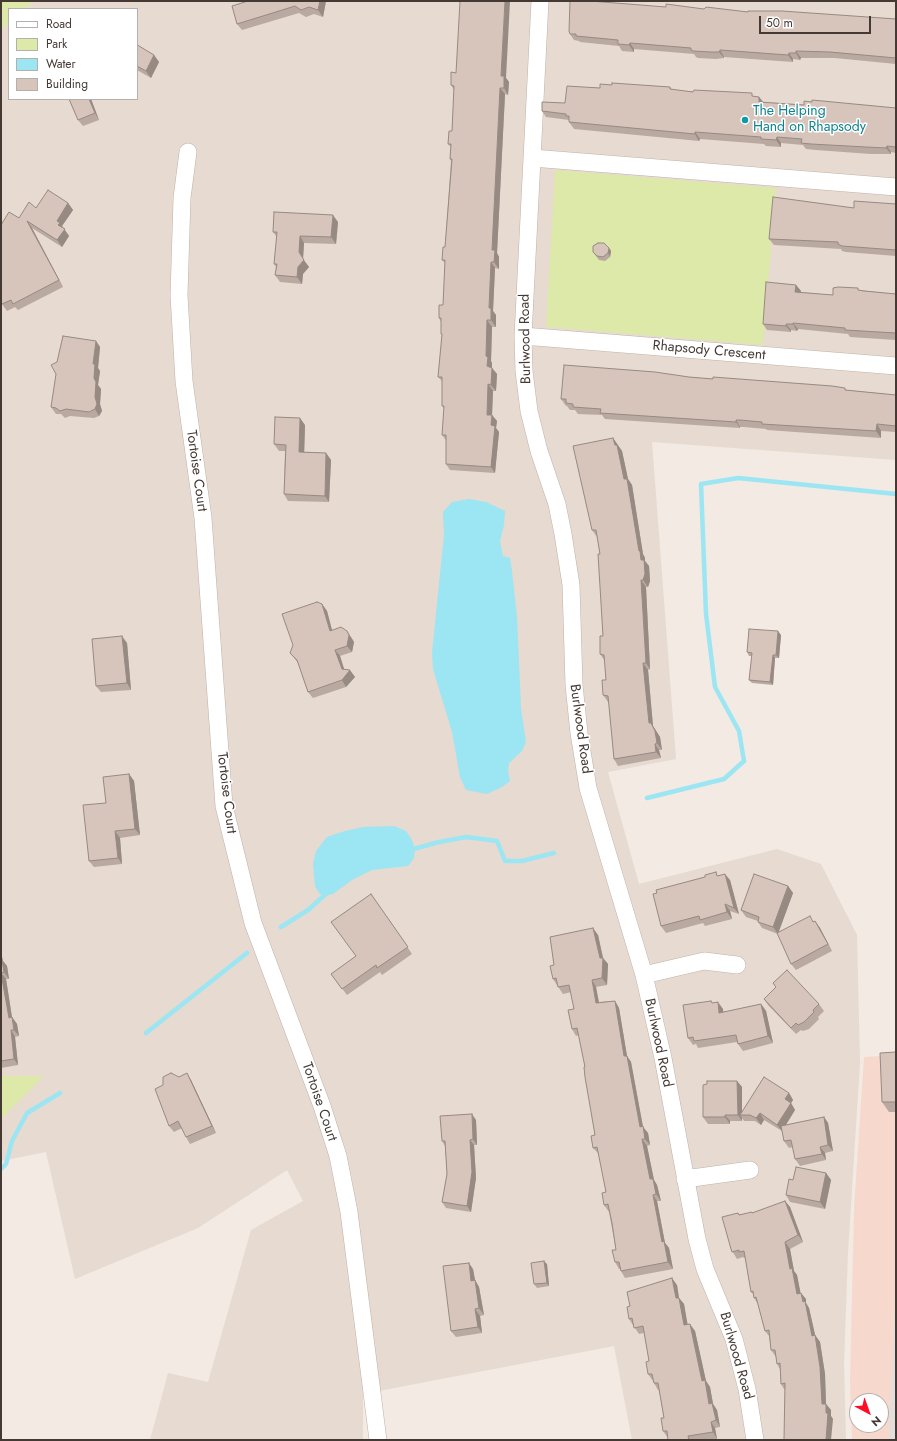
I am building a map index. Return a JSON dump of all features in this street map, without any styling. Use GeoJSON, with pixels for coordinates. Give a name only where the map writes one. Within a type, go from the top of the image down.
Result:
{"type":"FeatureCollection","features":[{"type":"Feature","properties":{"kind":"street","name":"Burlwood Road"},"geometry":{"type":"LineString","coordinates":[[540,1],[522,336],[524,371],[529,411],[539,451],[557,504],[568,561],[571,584],[574,685],[579,733],[588,788],[644,975],[662,1058],[685,1179],[705,1269],[734,1338],[751,1409],[755,1440]]}},
{"type":"Feature","properties":{"kind":"street","name":"Tortoise Court"},"geometry":{"type":"LineString","coordinates":[[188,152],[182,198],[179,295],[184,381],[203,518],[224,806],[253,923],[314,1084],[338,1156],[349,1212],[378,1440]]}},
{"type":"Feature","properties":{"kind":"street"},"geometry":{"type":"LineString","coordinates":[[532,158],[896,187]]}},
{"type":"Feature","properties":{"kind":"street","name":"Rhapsody Crescent"},"geometry":{"type":"LineString","coordinates":[[522,336],[896,366]]}},
{"type":"Feature","properties":{"kind":"street"},"geometry":{"type":"LineString","coordinates":[[644,975],[704,961],[737,965]]}},
{"type":"Feature","properties":{"kind":"street"},"geometry":{"type":"LineString","coordinates":[[685,1179],[750,1170]]}},
{"type":"Feature","properties":{"kind":"shaded area"},"geometry":{"type":"Polygon","coordinates":[[[34,1],[896,1],[896,460],[652,442],[676,759],[608,772],[639,884],[777,849],[821,864],[857,935],[860,1063],[848,1252],[844,1364],[846,1440],[632,1440],[614,1346],[363,1394],[363,1440],[150,1440],[168,1373],[208,1382],[251,1230],[303,1201],[287,1170],[198,1228],[75,1279],[46,1152],[1,1161],[1,30],[8,24],[8,100],[138,100],[138,8],[26,8],[34,1]]]}},
{"type":"Feature","properties":{"kind":"shaded area"},"geometry":{"type":"Polygon","coordinates":[[[896,1055],[896,1440],[852,1440],[852,1433],[889,1433],[889,1393],[850,1393],[854,1209],[864,1057],[896,1055]]]}},
{"type":"Feature","properties":{"kind":"shaded area"},"geometry":{"type":"Polygon","coordinates":[[[896,1277],[896,1440],[889,1440],[896,1277]]]}},
{"type":"Feature","properties":{"kind":"green space"},"geometry":{"type":"Polygon","coordinates":[[[1,1],[34,1],[26,8],[8,8],[8,24],[1,30],[1,1]]]}},
{"type":"Feature","properties":{"kind":"green space"},"geometry":{"type":"Polygon","coordinates":[[[555,170],[776,188],[763,345],[546,327],[555,170]]]}},
{"type":"Feature","properties":{"kind":"green space"},"geometry":{"type":"Polygon","coordinates":[[[1,1076],[44,1076],[1,1119],[1,1076]]]}},
{"type":"Feature","properties":{"kind":"water"},"geometry":{"type":"Polygon","coordinates":[[[469,499],[486,502],[505,511],[504,525],[500,541],[503,556],[510,558],[512,571],[517,617],[521,709],[526,742],[522,751],[509,763],[508,771],[510,781],[502,787],[487,794],[466,790],[460,777],[452,732],[433,669],[432,653],[444,534],[443,512],[452,502],[469,499]]]}},
{"type":"Feature","properties":{"kind":"water"},"geometry":{"type":"Polygon","coordinates":[[[394,826],[406,831],[412,840],[415,849],[414,858],[408,866],[372,870],[352,880],[333,894],[324,896],[319,893],[315,886],[313,864],[316,851],[327,837],[363,827],[394,826]]]}},
{"type":"Feature","properties":{"kind":"building"},"geometry":{"type":"Polygon","coordinates":[[[248,1],[320,1],[318,10],[309,7],[301,10],[295,6],[237,24],[232,6],[248,1]]]}},
{"type":"Feature","properties":{"kind":"building"},"geometry":{"type":"Polygon","coordinates":[[[460,1],[505,1],[501,76],[504,76],[504,88],[500,88],[492,250],[495,250],[494,262],[491,262],[489,308],[491,308],[491,320],[487,320],[487,366],[492,368],[491,385],[488,384],[487,415],[492,415],[491,425],[495,426],[491,467],[446,464],[446,435],[442,435],[444,406],[442,406],[442,377],[438,377],[442,334],[441,318],[439,318],[439,305],[443,305],[445,260],[442,260],[443,247],[445,247],[452,159],[450,159],[451,144],[448,144],[449,131],[452,131],[454,86],[451,85],[451,72],[456,73],[460,1]]]}},
{"type":"Feature","properties":{"kind":"building"},"geometry":{"type":"Polygon","coordinates":[[[570,1],[590,1],[666,7],[666,4],[704,9],[706,7],[748,12],[782,11],[896,19],[896,58],[830,52],[796,51],[796,53],[789,53],[788,55],[720,50],[719,52],[711,52],[693,51],[691,48],[630,43],[629,45],[618,44],[618,40],[576,36],[576,34],[570,34],[570,1]]]}},
{"type":"Feature","properties":{"kind":"building"},"geometry":{"type":"Polygon","coordinates":[[[138,45],[154,55],[146,71],[138,67],[138,45]]]}},
{"type":"Feature","properties":{"kind":"building"},"geometry":{"type":"Polygon","coordinates":[[[612,83],[670,87],[670,89],[693,92],[694,90],[752,93],[752,96],[759,97],[759,102],[804,105],[804,101],[812,102],[812,100],[896,108],[896,147],[887,146],[886,148],[811,144],[801,143],[802,139],[777,137],[776,140],[761,139],[761,137],[695,132],[695,134],[569,122],[569,116],[566,116],[566,114],[542,111],[542,102],[565,103],[567,86],[600,88],[600,84],[612,85],[612,83]]]}},
{"type":"Feature","properties":{"kind":"building"},"geometry":{"type":"Polygon","coordinates":[[[69,100],[89,100],[95,113],[78,120],[69,100]]]}},
{"type":"Feature","properties":{"kind":"building"},"geometry":{"type":"Polygon","coordinates":[[[48,190],[68,203],[57,221],[60,223],[58,225],[65,229],[57,240],[27,221],[59,280],[13,304],[11,300],[2,304],[1,225],[9,212],[19,218],[29,202],[36,208],[48,190]]]}},
{"type":"Feature","properties":{"kind":"building"},"geometry":{"type":"Polygon","coordinates":[[[773,197],[854,208],[854,201],[896,204],[896,250],[842,246],[838,244],[838,242],[769,239],[773,197]]]}},
{"type":"Feature","properties":{"kind":"building"},"geometry":{"type":"Polygon","coordinates":[[[274,212],[333,215],[331,237],[300,236],[299,252],[304,260],[298,267],[297,277],[275,275],[277,264],[274,264],[277,232],[273,232],[274,212]]]}},
{"type":"Feature","properties":{"kind":"building"},"geometry":{"type":"Polygon","coordinates":[[[598,243],[604,243],[609,248],[608,253],[603,257],[597,256],[593,252],[593,246],[598,243]]]}},
{"type":"Feature","properties":{"kind":"building"},"geometry":{"type":"Polygon","coordinates":[[[766,282],[796,285],[795,292],[833,295],[833,288],[838,287],[858,288],[858,290],[864,291],[896,294],[896,333],[845,330],[845,328],[793,323],[786,324],[786,326],[763,324],[766,282]]]}},
{"type":"Feature","properties":{"kind":"building"},"geometry":{"type":"Polygon","coordinates":[[[63,336],[96,341],[93,364],[95,364],[94,378],[96,382],[95,397],[97,404],[95,409],[89,412],[66,409],[60,411],[51,407],[56,374],[51,365],[57,362],[63,336]]]}},
{"type":"Feature","properties":{"kind":"building"},"geometry":{"type":"Polygon","coordinates":[[[564,365],[655,372],[713,379],[713,377],[832,386],[845,388],[845,390],[896,395],[896,426],[877,424],[876,431],[762,424],[762,422],[740,420],[736,420],[736,422],[600,413],[601,409],[573,407],[573,404],[566,403],[566,399],[561,399],[564,365]]]}},
{"type":"Feature","properties":{"kind":"building"},"geometry":{"type":"Polygon","coordinates":[[[275,417],[300,418],[299,452],[326,453],[325,496],[284,494],[286,445],[274,444],[275,417]]]}},
{"type":"Feature","properties":{"kind":"building"},"geometry":{"type":"Polygon","coordinates":[[[613,438],[615,445],[617,445],[624,479],[627,479],[639,551],[641,560],[644,560],[645,574],[643,580],[641,580],[646,663],[643,663],[649,723],[651,723],[655,731],[657,743],[655,744],[656,752],[614,759],[608,696],[603,695],[602,680],[606,680],[604,655],[600,654],[600,636],[603,636],[598,554],[600,554],[596,530],[592,530],[573,446],[613,438]]]}},
{"type":"Feature","properties":{"kind":"building"},"geometry":{"type":"Polygon","coordinates":[[[317,602],[322,604],[330,631],[341,627],[347,631],[349,635],[347,646],[335,650],[342,669],[350,670],[342,680],[308,692],[297,660],[290,653],[293,645],[282,614],[317,602]]]}},
{"type":"Feature","properties":{"kind":"building"},"geometry":{"type":"Polygon","coordinates":[[[749,629],[778,631],[776,655],[773,655],[770,682],[749,680],[752,653],[747,652],[749,629]]]}},
{"type":"Feature","properties":{"kind":"building"},"geometry":{"type":"Polygon","coordinates":[[[122,636],[127,683],[96,686],[92,639],[122,636]]]}},
{"type":"Feature","properties":{"kind":"building"},"geometry":{"type":"Polygon","coordinates":[[[129,774],[135,829],[115,831],[118,858],[89,861],[83,805],[106,803],[103,777],[129,774]]]}},
{"type":"Feature","properties":{"kind":"building"},"geometry":{"type":"Polygon","coordinates":[[[716,872],[717,876],[725,874],[734,908],[725,904],[727,912],[700,920],[699,916],[661,926],[653,894],[657,893],[656,890],[705,877],[705,875],[716,872]]]}},
{"type":"Feature","properties":{"kind":"building"},"geometry":{"type":"Polygon","coordinates":[[[754,874],[788,886],[773,927],[758,922],[759,917],[741,910],[754,874]]]}},
{"type":"Feature","properties":{"kind":"building"},"geometry":{"type":"Polygon","coordinates":[[[371,894],[408,947],[377,968],[376,965],[342,989],[331,974],[356,956],[331,922],[371,894]]]}},
{"type":"Feature","properties":{"kind":"building"},"geometry":{"type":"Polygon","coordinates":[[[810,916],[813,922],[815,921],[828,944],[791,964],[777,933],[810,916]]]}},
{"type":"Feature","properties":{"kind":"building"},"geometry":{"type":"Polygon","coordinates":[[[593,928],[600,958],[603,958],[602,978],[592,980],[596,1003],[615,1001],[624,1056],[627,1056],[640,1127],[643,1126],[645,1139],[642,1139],[650,1179],[653,1179],[656,1194],[653,1195],[662,1242],[664,1241],[668,1262],[621,1271],[619,1262],[615,1262],[612,1250],[616,1250],[608,1204],[604,1205],[602,1193],[606,1192],[597,1147],[593,1148],[591,1136],[595,1135],[585,1077],[585,1067],[577,1028],[572,1029],[568,1010],[574,1009],[569,985],[558,987],[556,978],[553,979],[550,966],[554,965],[550,937],[593,928]]]}},
{"type":"Feature","properties":{"kind":"building"},"geometry":{"type":"Polygon","coordinates":[[[1,960],[4,972],[1,973],[1,960]]]}},
{"type":"Feature","properties":{"kind":"building"},"geometry":{"type":"Polygon","coordinates":[[[787,970],[819,1004],[813,1010],[814,1012],[804,1022],[798,1025],[796,1023],[791,1028],[764,999],[776,987],[773,983],[787,970]]]}},
{"type":"Feature","properties":{"kind":"building"},"geometry":{"type":"Polygon","coordinates":[[[1,973],[9,1018],[12,1017],[14,1030],[11,1030],[14,1059],[1,1061],[1,973]]]}},
{"type":"Feature","properties":{"kind":"building"},"geometry":{"type":"Polygon","coordinates":[[[711,1001],[712,1003],[718,1002],[719,1013],[761,1004],[768,1036],[738,1044],[736,1035],[694,1041],[693,1037],[688,1038],[683,1005],[711,1001]]]}},
{"type":"Feature","properties":{"kind":"building"},"geometry":{"type":"Polygon","coordinates":[[[896,1052],[896,1102],[882,1102],[880,1053],[896,1052]]]}},
{"type":"Feature","properties":{"kind":"building"},"geometry":{"type":"Polygon","coordinates":[[[171,1073],[179,1077],[187,1073],[212,1126],[186,1137],[178,1121],[169,1126],[155,1089],[163,1085],[163,1077],[171,1073]]]}},
{"type":"Feature","properties":{"kind":"building"},"geometry":{"type":"Polygon","coordinates":[[[764,1077],[789,1093],[785,1099],[791,1103],[777,1125],[760,1113],[756,1118],[750,1115],[740,1115],[764,1077]]]}},
{"type":"Feature","properties":{"kind":"building"},"geometry":{"type":"Polygon","coordinates":[[[707,1081],[737,1081],[738,1115],[725,1115],[725,1117],[703,1117],[703,1085],[707,1084],[707,1081]]]}},
{"type":"Feature","properties":{"kind":"building"},"geometry":{"type":"Polygon","coordinates":[[[472,1114],[473,1139],[470,1140],[472,1172],[467,1206],[442,1202],[447,1174],[445,1141],[442,1141],[440,1116],[472,1114]]]}},
{"type":"Feature","properties":{"kind":"building"},"geometry":{"type":"Polygon","coordinates":[[[824,1117],[828,1145],[820,1147],[822,1154],[795,1159],[791,1140],[784,1141],[781,1126],[824,1117]]]}},
{"type":"Feature","properties":{"kind":"building"},"geometry":{"type":"Polygon","coordinates":[[[796,1167],[826,1173],[820,1202],[786,1195],[789,1179],[793,1180],[796,1167]]]}},
{"type":"Feature","properties":{"kind":"building"},"geometry":{"type":"Polygon","coordinates":[[[785,1201],[798,1235],[785,1242],[797,1294],[801,1293],[803,1302],[805,1301],[812,1336],[815,1335],[820,1367],[822,1404],[826,1404],[826,1413],[828,1413],[826,1440],[784,1440],[785,1383],[781,1384],[780,1363],[777,1364],[775,1350],[771,1350],[769,1330],[765,1331],[756,1297],[754,1298],[753,1291],[751,1292],[744,1251],[739,1252],[739,1250],[732,1252],[722,1217],[738,1213],[739,1215],[752,1213],[785,1201]]]}},
{"type":"Feature","properties":{"kind":"building"},"geometry":{"type":"Polygon","coordinates":[[[544,1261],[547,1283],[534,1284],[531,1263],[544,1261]]]}},
{"type":"Feature","properties":{"kind":"building"},"geometry":{"type":"Polygon","coordinates":[[[469,1263],[471,1281],[475,1280],[479,1308],[475,1309],[478,1327],[451,1331],[443,1266],[469,1263]]]}},
{"type":"Feature","properties":{"kind":"building"},"geometry":{"type":"Polygon","coordinates":[[[672,1278],[676,1298],[679,1298],[684,1325],[690,1324],[702,1381],[705,1380],[709,1404],[712,1403],[716,1420],[711,1422],[713,1432],[688,1436],[689,1440],[668,1440],[667,1431],[663,1431],[661,1418],[664,1418],[658,1383],[654,1383],[652,1374],[648,1374],[646,1362],[649,1361],[643,1326],[634,1328],[632,1318],[629,1319],[627,1307],[630,1306],[627,1292],[672,1278]]]}},
{"type":"Feature","properties":{"kind":"waterway"},"geometry":{"type":"LineString","coordinates":[[647,798],[724,779],[744,761],[739,731],[715,687],[706,614],[701,484],[738,478],[896,494]]}},
{"type":"Feature","properties":{"kind":"waterway"},"geometry":{"type":"LineString","coordinates":[[410,850],[439,842],[466,837],[497,841],[505,861],[522,861],[554,853]]}},
{"type":"Feature","properties":{"kind":"waterway"},"geometry":{"type":"LineString","coordinates":[[281,927],[308,910],[327,893]]}},
{"type":"Feature","properties":{"kind":"waterway"},"geometry":{"type":"LineString","coordinates":[[146,1033],[247,953]]}},
{"type":"Feature","properties":{"kind":"waterway"},"geometry":{"type":"LineString","coordinates":[[1,1169],[6,1164],[12,1141],[27,1113],[60,1093]]}},
{"type":"Feature","properties":{"kind":"place","name":"The Helping Hand on Rhapsody"},"geometry":{"type":"Point","coordinates":[745,120]}}]}
